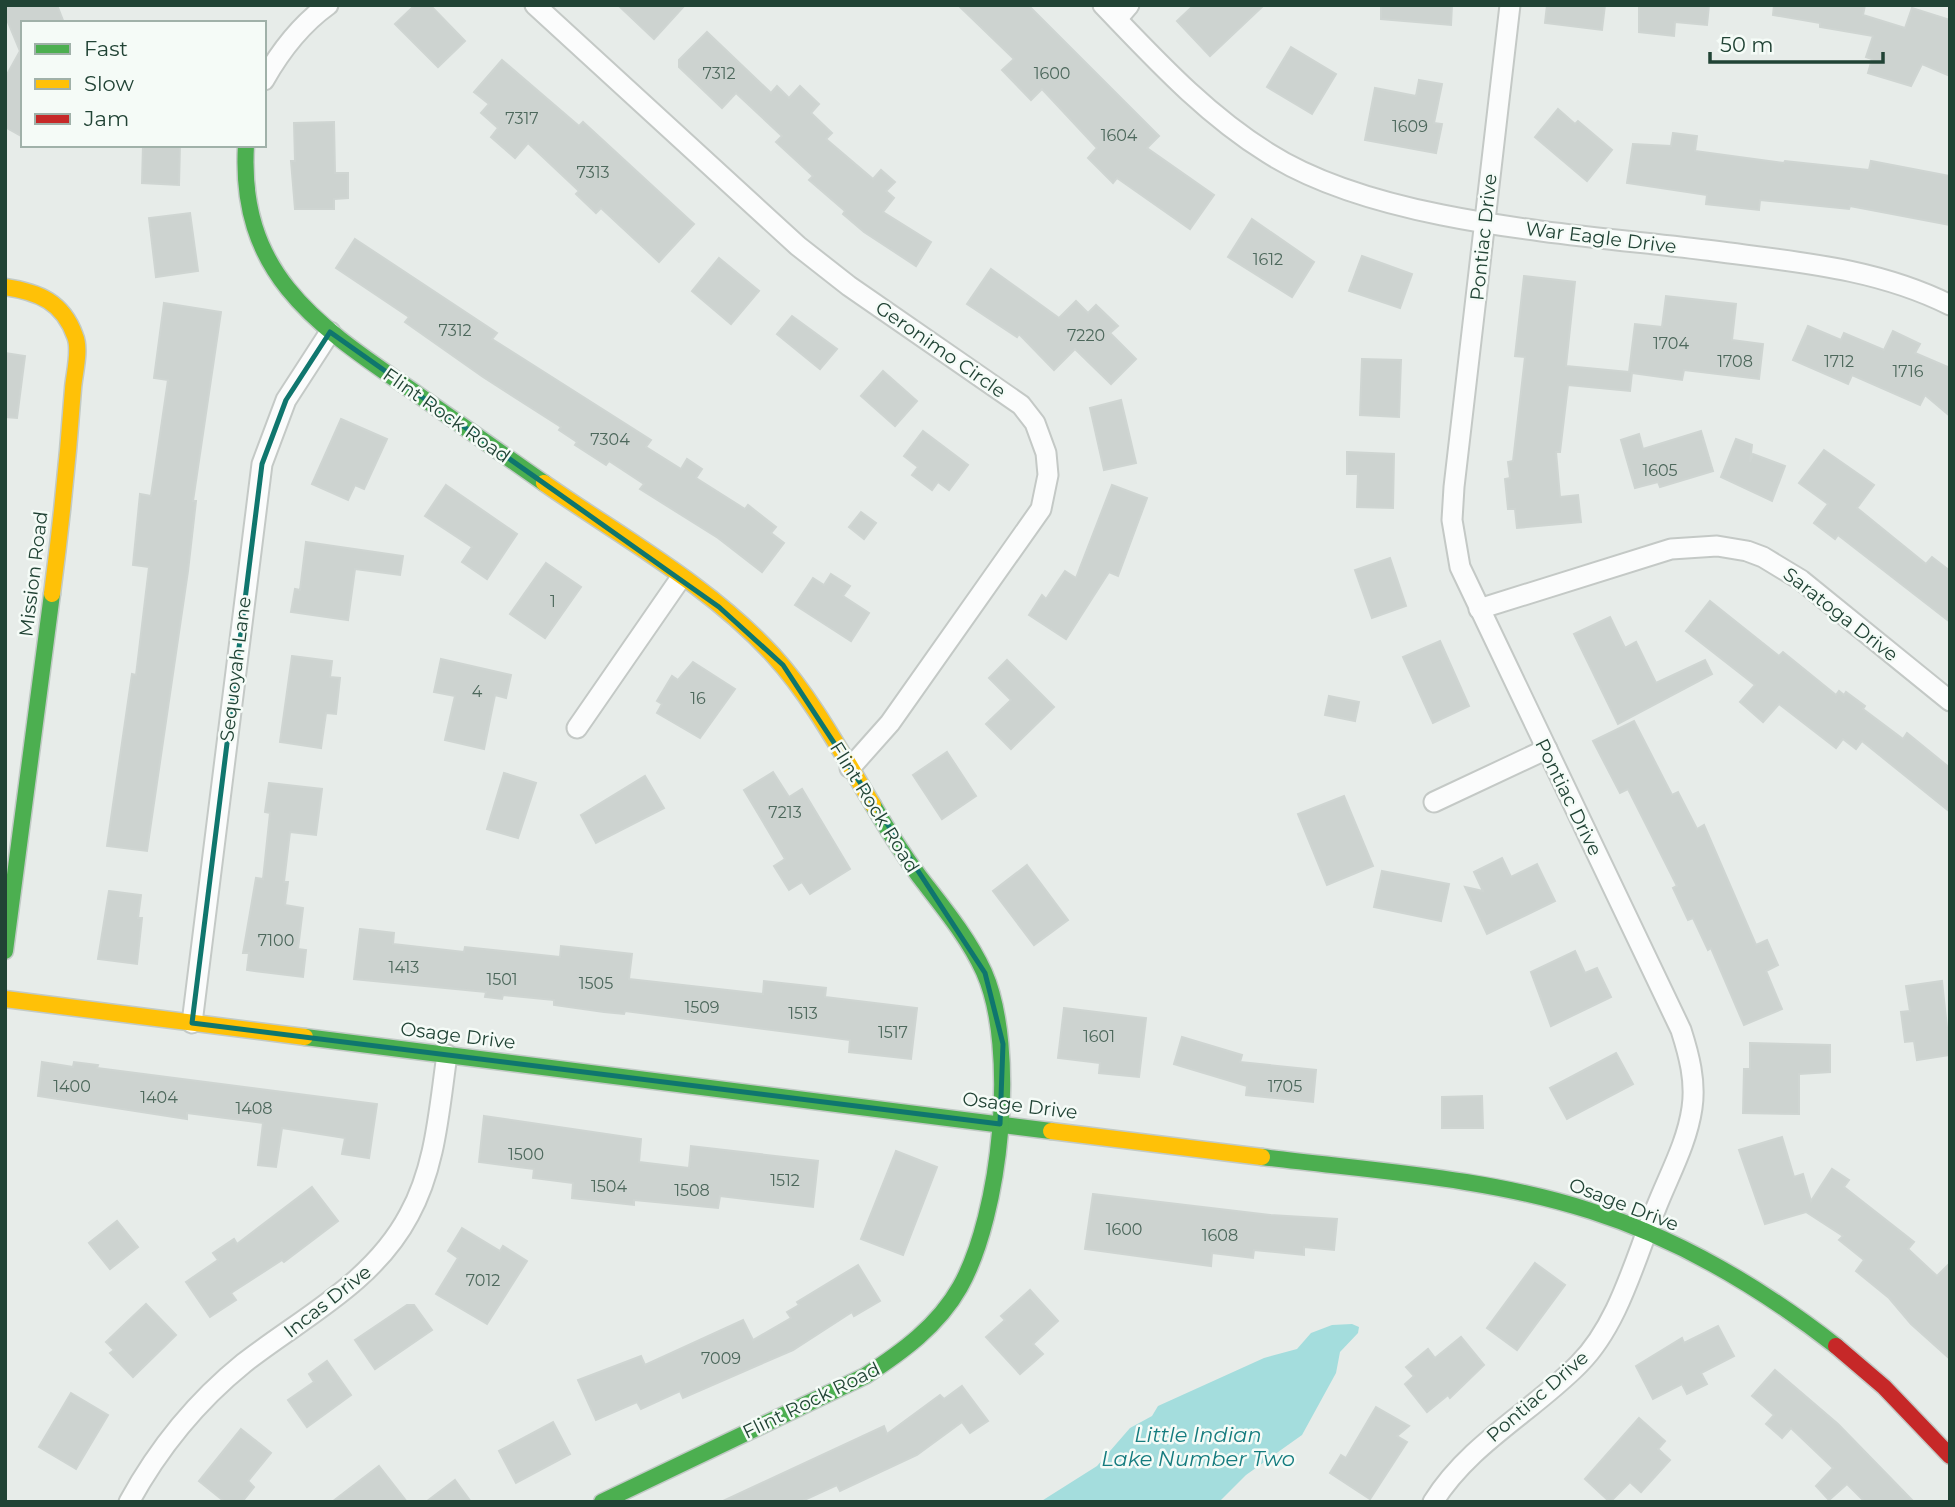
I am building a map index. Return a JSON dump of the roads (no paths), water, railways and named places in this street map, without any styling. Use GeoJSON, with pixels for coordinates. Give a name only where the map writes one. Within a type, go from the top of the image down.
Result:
{"type":"FeatureCollection","features":[{"type":"Feature","properties":{"kind":"street"},"geometry":{"type":"LineString","coordinates":[[266,77],[287,44],[314,15],[328,5]]}},
{"type":"Feature","properties":{"kind":"street","name":"Geronimo Circle"},"geometry":{"type":"LineString","coordinates":[[535,5],[798,246],[849,286],[1021,405],[1043,439],[1048,475],[1041,509],[890,723],[850,768]]}},
{"type":"Feature","properties":{"kind":"street","name":"Pontiac Drive"},"geometry":{"type":"LineString","coordinates":[[1433,1502],[1480,1446],[1555,1386],[1592,1349],[1611,1317],[1686,1134],[1694,1090],[1689,1054],[1681,1030],[1460,567],[1452,520],[1510,5]]}},
{"type":"Feature","properties":{"kind":"street","name":"War Eagle Drive"},"geometry":{"type":"LineString","coordinates":[[1116,10],[1195,98],[1270,155],[1341,188],[1387,202],[1487,222],[1841,268],[1913,287],[1950,305]]}},
{"type":"Feature","properties":{"kind":"street","name":"Flint Rock Road"},"geometry":{"type":"LineString","coordinates":[[247,147],[247,201],[262,251],[292,298],[330,332],[680,579],[749,632],[783,665],[898,847],[985,974],[995,1001],[1003,1044],[1000,1124],[982,1237],[956,1296],[927,1333],[865,1376],[602,1502]]}},
{"type":"Feature","properties":{"kind":"street","name":"Mission Road"},"geometry":{"type":"LineString","coordinates":[[5,287],[34,290],[48,297],[69,319],[77,340],[66,484],[5,951]]}},
{"type":"Feature","properties":{"kind":"street","name":"Sequoyah Lane"},"geometry":{"type":"LineString","coordinates":[[192,1023],[262,464],[286,400],[330,332]]}},
{"type":"Feature","properties":{"kind":"street","name":"Saratoga Drive"},"geometry":{"type":"LineString","coordinates":[[1479,608],[1671,549],[1717,546],[1747,551],[1801,579],[1950,701]]}},
{"type":"Feature","properties":{"kind":"street"},"geometry":{"type":"LineString","coordinates":[[577,728],[680,579]]}},
{"type":"Feature","properties":{"kind":"street"},"geometry":{"type":"LineString","coordinates":[[1434,802],[1546,750]]}},
{"type":"Feature","properties":{"kind":"street","name":"Osage Drive"},"geometry":{"type":"LineString","coordinates":[[5,999],[1483,1185],[1585,1209],[1693,1253],[1752,1285],[1810,1324],[1892,1393],[1950,1456]]}},
{"type":"Feature","properties":{"kind":"street","name":"Incas Drive"},"geometry":{"type":"LineString","coordinates":[[130,1502],[162,1448],[216,1388],[350,1287],[390,1245],[409,1216],[427,1172],[447,1055]]}},
{"type":"Feature","properties":{"kind":"water","name":"Little Indian Lake Number Two"},"geometry":{"type":"Polygon","coordinates":[[[1352,1324],[1359,1327],[1358,1333],[1340,1352],[1336,1373],[1302,1435],[1246,1475],[1219,1502],[1040,1502],[1097,1466],[1130,1428],[1152,1416],[1158,1406],[1264,1358],[1297,1349],[1311,1333],[1332,1325],[1352,1324]]]}}]}
